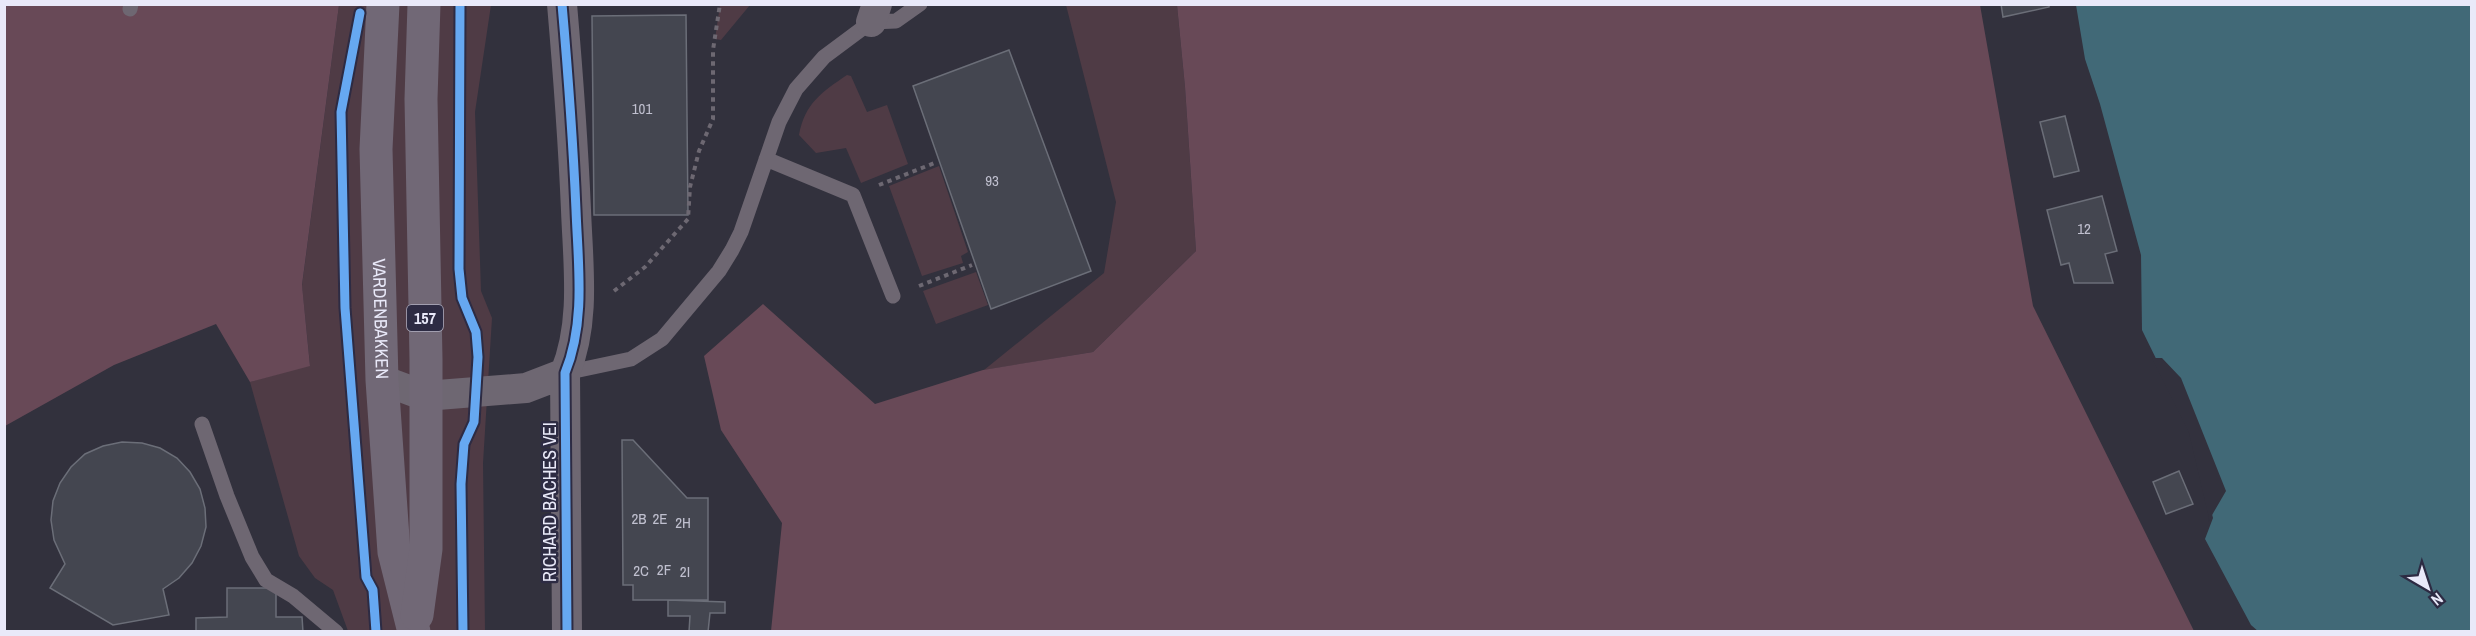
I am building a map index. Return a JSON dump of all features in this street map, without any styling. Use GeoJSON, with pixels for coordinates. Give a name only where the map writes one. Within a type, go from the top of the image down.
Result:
{"type":"FeatureCollection","features":[{"type":"Feature","properties":{"kind":"main road","name":"VARDENBAKKEN"},"geometry":{"type":"LineString","coordinates":[[383,4],[376,148],[382,380],[394,552],[414,632]]}},
{"type":"Feature","properties":{"kind":"main road","name":"VARDENBAKKEN"},"geometry":{"type":"LineString","coordinates":[[414,632],[426,549],[426,359],[421,99],[424,4]]}},
{"type":"Feature","properties":{"kind":"street","name":"RICHARD BACHES VEI"},"geometry":{"type":"LineString","coordinates":[[562,4],[572,114],[578,302],[573,354],[578,371],[567,632]]}},
{"type":"Feature","properties":{"kind":"street"},"geometry":{"type":"LineString","coordinates":[[382,380],[426,359]]}},
{"type":"Feature","properties":{"kind":"street"},"geometry":{"type":"LineString","coordinates":[[382,380],[425,396],[526,388],[578,371]]}},
{"type":"Feature","properties":{"kind":"lane"},"geometry":{"type":"LineString","coordinates":[[578,371],[631,359],[662,339],[719,271],[732,250],[741,232],[779,122],[796,89],[824,57],[874,13],[896,21],[920,4]]}},
{"type":"Feature","properties":{"kind":"lane"},"geometry":{"type":"LineString","coordinates":[[766,159],[853,195],[893,296]]}},
{"type":"Feature","properties":{"kind":"lane"},"geometry":{"type":"LineString","coordinates":[[202,424],[227,496],[252,557],[266,580],[293,596],[336,632]]}},
{"type":"Feature","properties":{"kind":"path"},"geometry":{"type":"LineString","coordinates":[[578,302],[613,291],[645,267],[688,219],[691,211],[690,187],[699,151],[713,119],[713,50],[720,4]]}},
{"type":"Feature","properties":{"kind":"path"},"geometry":{"type":"LineString","coordinates":[[853,195],[937,162]]}},
{"type":"Feature","properties":{"kind":"path"},"geometry":{"type":"LineString","coordinates":[[893,296],[972,265]]}},
{"type":"Feature","properties":{"kind":"shaded area"},"geometry":{"type":"Polygon","coordinates":[[[5,5],[339,5],[302,285],[310,366],[250,382],[216,324],[114,365],[5,426],[5,5]]]}},
{"type":"Feature","properties":{"kind":"shaded area"},"geometry":{"type":"Polygon","coordinates":[[[339,5],[491,5],[475,112],[481,291],[492,318],[483,463],[485,631],[348,631],[333,590],[315,578],[299,556],[250,382],[310,365],[302,286],[339,5]]]}},
{"type":"Feature","properties":{"kind":"shaded area"},"geometry":{"type":"Polygon","coordinates":[[[720,5],[750,5],[721,40],[715,39],[720,5]]]}},
{"type":"Feature","properties":{"kind":"shaded area"},"geometry":{"type":"Polygon","coordinates":[[[1066,5],[1177,5],[1196,251],[1093,352],[984,370],[1104,273],[1116,202],[1066,5]]]}},
{"type":"Feature","properties":{"kind":"shaded area"},"geometry":{"type":"Polygon","coordinates":[[[1177,5],[1980,5],[2033,306],[2194,631],[771,631],[782,523],[721,430],[704,356],[763,304],[875,404],[983,370],[1093,352],[1196,251],[1177,5]]]}},
{"type":"Feature","properties":{"kind":"shaded area"},"geometry":{"type":"Polygon","coordinates":[[[847,75],[851,76],[867,112],[887,105],[908,164],[861,183],[846,148],[816,153],[799,135],[810,106],[847,75]]]}},
{"type":"Feature","properties":{"kind":"shaded area"},"geometry":{"type":"Polygon","coordinates":[[[939,166],[968,252],[961,256],[963,263],[922,276],[889,186],[939,166]]]}},
{"type":"Feature","properties":{"kind":"shaded area"},"geometry":{"type":"Polygon","coordinates":[[[976,272],[988,305],[936,324],[923,291],[976,272]]]}},
{"type":"Feature","properties":{"kind":"water"},"geometry":{"type":"Polygon","coordinates":[[[2076,5],[2471,5],[2471,631],[2259,632],[2251,625],[2205,539],[2213,518],[2192,432],[2142,330],[2141,255],[2100,104],[2085,59],[2076,5]]]}},
{"type":"Feature","properties":{"kind":"pier"},"geometry":{"type":"Polygon","coordinates":[[[2152,358],[2162,358],[2181,378],[2226,491],[2208,522],[2209,518],[2189,433],[2152,358]]]}},
{"type":"Feature","properties":{"kind":"building"},"geometry":{"type":"Polygon","coordinates":[[[2001,4],[2049,4],[2049,7],[2003,17],[2001,4]]]}},
{"type":"Feature","properties":{"kind":"building"},"geometry":{"type":"Polygon","coordinates":[[[686,15],[688,215],[594,215],[592,16],[686,15]]]}},
{"type":"Feature","properties":{"kind":"building"},"geometry":{"type":"Polygon","coordinates":[[[1009,50],[1091,271],[991,309],[913,86],[1009,50]]]}},
{"type":"Feature","properties":{"kind":"building"},"geometry":{"type":"Polygon","coordinates":[[[2065,116],[2079,171],[2054,177],[2040,122],[2065,116]]]}},
{"type":"Feature","properties":{"kind":"building"},"geometry":{"type":"Polygon","coordinates":[[[2102,196],[2117,251],[2105,254],[2113,283],[2074,283],[2069,263],[2061,265],[2047,210],[2102,196]]]}},
{"type":"Feature","properties":{"kind":"building"},"geometry":{"type":"Polygon","coordinates":[[[622,440],[633,440],[687,498],[708,498],[708,600],[633,600],[633,585],[623,585],[622,440]]]}},
{"type":"Feature","properties":{"kind":"building"},"geometry":{"type":"Polygon","coordinates":[[[122,442],[142,443],[160,448],[177,458],[190,472],[200,489],[205,508],[206,527],[201,546],[192,563],[179,578],[163,589],[169,615],[113,625],[50,588],[65,564],[54,540],[51,520],[53,501],[60,483],[71,467],[85,454],[103,446],[122,442]]]}},
{"type":"Feature","properties":{"kind":"building"},"geometry":{"type":"Polygon","coordinates":[[[2179,471],[2193,504],[2166,514],[2153,482],[2179,471]]]}},
{"type":"Feature","properties":{"kind":"building"},"geometry":{"type":"Polygon","coordinates":[[[227,588],[276,588],[276,617],[302,617],[303,632],[196,632],[196,618],[227,617],[227,588]]]}},
{"type":"Feature","properties":{"kind":"building"},"geometry":{"type":"Polygon","coordinates":[[[668,600],[725,602],[725,613],[710,613],[708,632],[689,632],[690,616],[668,616],[668,600]]]}},
{"type":"Feature","properties":{"kind":"cycle path"},"geometry":{"type":"LineString","coordinates":[[460,4],[459,269],[462,298],[476,332],[478,357],[474,422],[464,444],[461,484],[463,632]]}},
{"type":"Feature","properties":{"kind":"cycle path"},"geometry":{"type":"LineString","coordinates":[[562,4],[573,158],[579,293],[576,334],[565,373],[567,632]]}},
{"type":"Feature","properties":{"kind":"cycle path"},"geometry":{"type":"LineString","coordinates":[[360,13],[341,112],[345,308],[366,577],[373,590],[376,632]]}}]}
